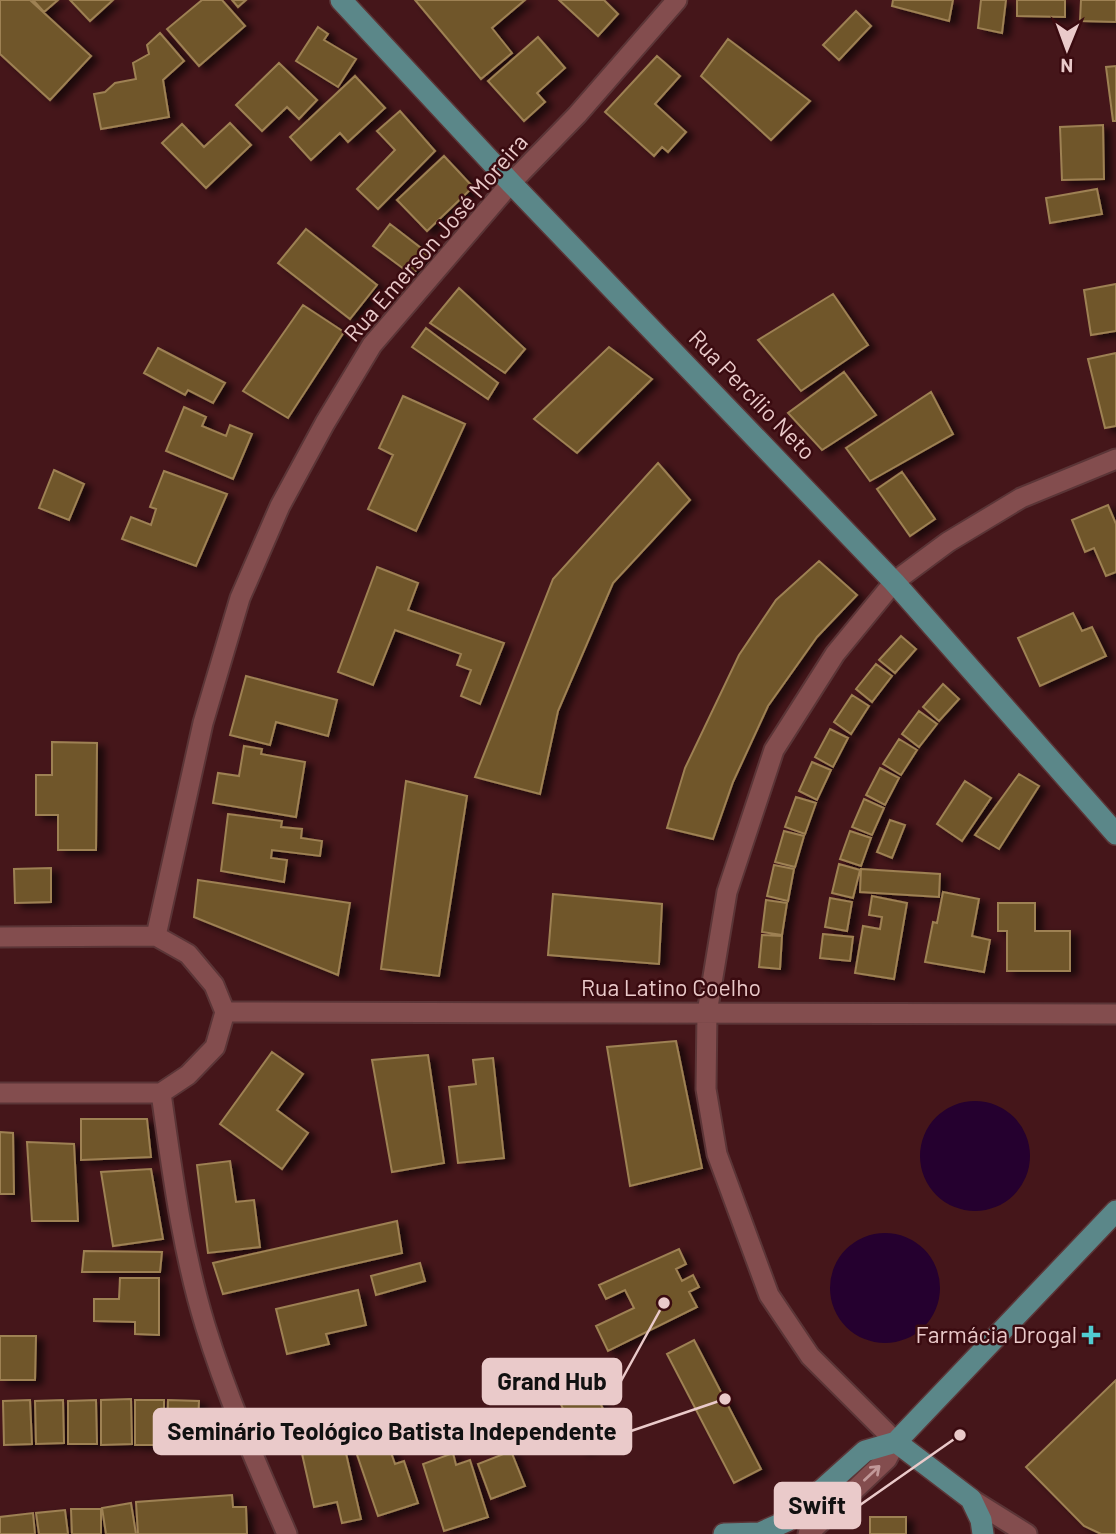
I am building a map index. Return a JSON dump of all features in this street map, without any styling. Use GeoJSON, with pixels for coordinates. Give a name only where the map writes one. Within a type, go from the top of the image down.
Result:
{"type":"FeatureCollection","features":[{"type":"Feature","properties":{"kind":"main road","name":"Rua Percílio Neto"},"geometry":{"type":"LineString","coordinates":[[341,0],[511,183],[894,582],[1116,834]]}},
{"type":"Feature","properties":{"kind":"main road"},"geometry":{"type":"LineString","coordinates":[[724,1534],[761,1533],[787,1521],[865,1451],[895,1442],[1116,1211]]}},
{"type":"Feature","properties":{"kind":"main road"},"geometry":{"type":"LineString","coordinates":[[895,1442],[971,1499],[981,1520],[983,1534]]}},
{"type":"Feature","properties":{"kind":"street","name":"Rua Emerson José Moreira"},"geometry":{"type":"LineString","coordinates":[[156,936],[203,723],[240,598],[281,506],[324,423],[372,345],[511,183],[578,115],[677,0]]}},
{"type":"Feature","properties":{"kind":"street"},"geometry":{"type":"LineString","coordinates":[[808,1534],[887,1459],[895,1442],[810,1356],[769,1296],[717,1154],[706,1089],[707,1013],[727,892],[774,750],[835,654],[894,582],[948,542],[1021,498],[1116,458]]}},
{"type":"Feature","properties":{"kind":"street"},"geometry":{"type":"LineString","coordinates":[[0,937],[156,936],[188,954],[214,985],[225,1012],[215,1047],[188,1075],[161,1093],[0,1093]]}},
{"type":"Feature","properties":{"kind":"street","name":"Rua Latino Coelho"},"geometry":{"type":"LineString","coordinates":[[225,1012],[1116,1014]]}},
{"type":"Feature","properties":{"kind":"street"},"geometry":{"type":"LineString","coordinates":[[161,1093],[183,1228],[204,1322],[233,1408],[287,1534]]}},
{"type":"Feature","properties":{"kind":"street"},"geometry":{"type":"LineString","coordinates":[[971,1499],[1027,1534]]}},
{"type":"Feature","properties":{"kind":"shaded area"},"geometry":{"type":"Polygon","coordinates":[[[975,1101],[996,1105],[1014,1117],[1026,1135],[1030,1156],[1026,1177],[1014,1195],[996,1207],[975,1211],[954,1207],[936,1195],[924,1177],[920,1156],[924,1135],[936,1117],[954,1105],[975,1101]]]}},
{"type":"Feature","properties":{"kind":"shaded area"},"geometry":{"type":"Polygon","coordinates":[[[885,1233],[906,1237],[924,1249],[936,1267],[940,1288],[936,1309],[924,1327],[906,1339],[885,1343],[864,1339],[846,1327],[834,1309],[830,1288],[834,1267],[846,1249],[864,1237],[885,1233]]]}},
{"type":"Feature","properties":{"kind":"building"},"geometry":{"type":"Polygon","coordinates":[[[0,0],[30,0],[91,56],[50,100],[0,54],[0,0]]]}},
{"type":"Feature","properties":{"kind":"building"},"geometry":{"type":"Polygon","coordinates":[[[33,0],[58,0],[44,12],[33,0]]]}},
{"type":"Feature","properties":{"kind":"building"},"geometry":{"type":"Polygon","coordinates":[[[70,0],[113,0],[90,21],[70,0]]]}},
{"type":"Feature","properties":{"kind":"building"},"geometry":{"type":"Polygon","coordinates":[[[202,0],[222,0],[245,26],[199,66],[167,29],[202,0]]]}},
{"type":"Feature","properties":{"kind":"building"},"geometry":{"type":"Polygon","coordinates":[[[232,0],[246,0],[238,7],[232,0]]]}},
{"type":"Feature","properties":{"kind":"building"},"geometry":{"type":"Polygon","coordinates":[[[415,0],[525,0],[492,28],[512,53],[481,79],[415,0]]]}},
{"type":"Feature","properties":{"kind":"building"},"geometry":{"type":"Polygon","coordinates":[[[559,0],[604,0],[618,14],[598,36],[559,0]]]}},
{"type":"Feature","properties":{"kind":"building"},"geometry":{"type":"Polygon","coordinates":[[[893,0],[953,0],[949,21],[892,6],[893,0]]]}},
{"type":"Feature","properties":{"kind":"building"},"geometry":{"type":"Polygon","coordinates":[[[981,0],[1006,0],[1002,33],[978,28],[981,0]]]}},
{"type":"Feature","properties":{"kind":"building"},"geometry":{"type":"Polygon","coordinates":[[[1017,0],[1065,0],[1065,17],[1017,16],[1017,0]]]}},
{"type":"Feature","properties":{"kind":"building"},"geometry":{"type":"Polygon","coordinates":[[[1081,0],[1116,0],[1116,22],[1080,21],[1081,0]]]}},
{"type":"Feature","properties":{"kind":"building"},"geometry":{"type":"Polygon","coordinates":[[[856,11],[871,26],[839,60],[823,45],[856,11]]]}},
{"type":"Feature","properties":{"kind":"building"},"geometry":{"type":"Polygon","coordinates":[[[318,27],[328,34],[324,40],[356,59],[338,87],[296,61],[318,27]]]}},
{"type":"Feature","properties":{"kind":"building"},"geometry":{"type":"Polygon","coordinates":[[[160,33],[184,61],[163,80],[169,117],[101,129],[94,94],[105,92],[115,83],[136,79],[133,63],[149,54],[147,45],[160,33]]]}},
{"type":"Feature","properties":{"kind":"building"},"geometry":{"type":"Polygon","coordinates":[[[538,37],[565,68],[537,93],[545,102],[524,121],[488,81],[538,37]]]}},
{"type":"Feature","properties":{"kind":"building"},"geometry":{"type":"Polygon","coordinates":[[[728,39],[810,101],[771,140],[701,76],[728,39]]]}},
{"type":"Feature","properties":{"kind":"building"},"geometry":{"type":"Polygon","coordinates":[[[657,56],[680,76],[655,104],[686,132],[668,152],[662,147],[654,156],[605,112],[657,56]]]}},
{"type":"Feature","properties":{"kind":"building"},"geometry":{"type":"Polygon","coordinates":[[[279,63],[317,100],[299,119],[287,107],[262,131],[236,105],[279,63]]]}},
{"type":"Feature","properties":{"kind":"building"},"geometry":{"type":"Polygon","coordinates":[[[1116,66],[1116,121],[1113,121],[1106,67],[1116,66]]]}},
{"type":"Feature","properties":{"kind":"building"},"geometry":{"type":"Polygon","coordinates":[[[355,76],[385,108],[348,142],[340,133],[311,160],[290,137],[355,76]]]}},
{"type":"Feature","properties":{"kind":"building"},"geometry":{"type":"Polygon","coordinates":[[[400,111],[435,151],[378,209],[357,189],[395,150],[377,131],[400,111]]]}},
{"type":"Feature","properties":{"kind":"building"},"geometry":{"type":"Polygon","coordinates":[[[230,123],[251,145],[206,188],[162,143],[182,124],[204,147],[230,123]]]}},
{"type":"Feature","properties":{"kind":"building"},"geometry":{"type":"Polygon","coordinates":[[[1103,125],[1104,179],[1062,180],[1060,127],[1103,125]]]}},
{"type":"Feature","properties":{"kind":"building"},"geometry":{"type":"Polygon","coordinates":[[[444,156],[473,187],[427,231],[397,200],[444,156]]]}},
{"type":"Feature","properties":{"kind":"building"},"geometry":{"type":"Polygon","coordinates":[[[1097,189],[1102,214],[1050,223],[1046,198],[1097,189]]]}},
{"type":"Feature","properties":{"kind":"building"},"geometry":{"type":"Polygon","coordinates":[[[390,224],[430,255],[412,275],[373,246],[390,224]]]}},
{"type":"Feature","properties":{"kind":"building"},"geometry":{"type":"Polygon","coordinates":[[[306,229],[377,285],[350,319],[278,263],[306,229]]]}},
{"type":"Feature","properties":{"kind":"building"},"geometry":{"type":"Polygon","coordinates":[[[1116,284],[1116,331],[1091,335],[1084,290],[1116,284]]]}},
{"type":"Feature","properties":{"kind":"building"},"geometry":{"type":"Polygon","coordinates":[[[459,288],[525,349],[505,373],[430,323],[459,288]]]}},
{"type":"Feature","properties":{"kind":"building"},"geometry":{"type":"Polygon","coordinates":[[[833,294],[868,345],[801,391],[758,340],[833,294]]]}},
{"type":"Feature","properties":{"kind":"building"},"geometry":{"type":"Polygon","coordinates":[[[303,305],[344,332],[288,418],[243,391],[303,305]]]}},
{"type":"Feature","properties":{"kind":"building"},"geometry":{"type":"Polygon","coordinates":[[[426,328],[498,383],[488,399],[412,347],[426,328]]]}},
{"type":"Feature","properties":{"kind":"building"},"geometry":{"type":"Polygon","coordinates":[[[609,347],[652,379],[577,453],[534,419],[609,347]]]}},
{"type":"Feature","properties":{"kind":"building"},"geometry":{"type":"Polygon","coordinates":[[[158,348],[225,383],[213,403],[188,390],[185,395],[144,373],[158,348]]]}},
{"type":"Feature","properties":{"kind":"building"},"geometry":{"type":"Polygon","coordinates":[[[1116,353],[1116,426],[1105,428],[1088,359],[1116,353]]]}},
{"type":"Feature","properties":{"kind":"building"},"geometry":{"type":"Polygon","coordinates":[[[844,372],[876,415],[822,450],[788,413],[844,372]]]}},
{"type":"Feature","properties":{"kind":"building"},"geometry":{"type":"Polygon","coordinates":[[[931,392],[953,434],[870,481],[846,448],[931,392]]]}},
{"type":"Feature","properties":{"kind":"building"},"geometry":{"type":"Polygon","coordinates":[[[403,396],[465,424],[416,531],[368,509],[393,455],[379,448],[403,396]]]}},
{"type":"Feature","properties":{"kind":"building"},"geometry":{"type":"Polygon","coordinates":[[[184,407],[206,417],[202,426],[226,436],[230,425],[252,434],[233,479],[166,451],[184,407]]]}},
{"type":"Feature","properties":{"kind":"building"},"geometry":{"type":"Polygon","coordinates":[[[658,463],[690,500],[613,583],[558,711],[540,794],[475,777],[553,579],[658,463]]]}},
{"type":"Feature","properties":{"kind":"building"},"geometry":{"type":"Polygon","coordinates":[[[54,470],[84,484],[69,520],[39,508],[54,470]]]}},
{"type":"Feature","properties":{"kind":"building"},"geometry":{"type":"Polygon","coordinates":[[[164,471],[227,494],[196,566],[122,539],[131,517],[151,525],[156,509],[150,507],[164,471]]]}},
{"type":"Feature","properties":{"kind":"building"},"geometry":{"type":"Polygon","coordinates":[[[902,472],[935,519],[910,536],[877,489],[902,472]]]}},
{"type":"Feature","properties":{"kind":"building"},"geometry":{"type":"Polygon","coordinates":[[[1108,505],[1116,524],[1116,572],[1106,576],[1094,548],[1085,552],[1072,520],[1108,505]]]}},
{"type":"Feature","properties":{"kind":"building"},"geometry":{"type":"Polygon","coordinates":[[[819,561],[857,595],[817,637],[768,706],[733,782],[713,839],[667,828],[685,768],[739,655],[776,600],[819,561]]]}},
{"type":"Feature","properties":{"kind":"building"},"geometry":{"type":"Polygon","coordinates":[[[377,567],[418,583],[408,610],[504,643],[480,704],[461,696],[471,670],[457,665],[461,654],[395,630],[373,685],[338,672],[377,567]]]}},
{"type":"Feature","properties":{"kind":"building"},"geometry":{"type":"Polygon","coordinates":[[[1073,613],[1082,631],[1092,627],[1106,656],[1040,686],[1018,638],[1073,613]]]}},
{"type":"Feature","properties":{"kind":"building"},"geometry":{"type":"Polygon","coordinates":[[[901,636],[916,649],[895,673],[879,660],[901,636]]]}},
{"type":"Feature","properties":{"kind":"building"},"geometry":{"type":"Polygon","coordinates":[[[876,664],[892,676],[872,702],[856,689],[876,664]]]}},
{"type":"Feature","properties":{"kind":"building"},"geometry":{"type":"Polygon","coordinates":[[[246,676],[337,700],[328,736],[276,722],[270,745],[230,735],[246,676]]]}},
{"type":"Feature","properties":{"kind":"building"},"geometry":{"type":"Polygon","coordinates":[[[943,684],[959,699],[939,721],[923,707],[943,684]]]}},
{"type":"Feature","properties":{"kind":"building"},"geometry":{"type":"Polygon","coordinates":[[[852,695],[869,706],[851,734],[834,722],[852,695]]]}},
{"type":"Feature","properties":{"kind":"building"},"geometry":{"type":"Polygon","coordinates":[[[919,711],[937,724],[919,747],[902,734],[919,711]]]}},
{"type":"Feature","properties":{"kind":"building"},"geometry":{"type":"Polygon","coordinates":[[[830,729],[848,738],[833,767],[815,757],[830,729]]]}},
{"type":"Feature","properties":{"kind":"building"},"geometry":{"type":"Polygon","coordinates":[[[899,739],[917,750],[901,775],[883,764],[899,739]]]}},
{"type":"Feature","properties":{"kind":"building"},"geometry":{"type":"Polygon","coordinates":[[[52,742],[97,743],[96,850],[58,850],[58,815],[36,815],[36,775],[52,775],[52,742]]]}},
{"type":"Feature","properties":{"kind":"building"},"geometry":{"type":"Polygon","coordinates":[[[244,746],[262,749],[261,754],[305,762],[296,817],[213,803],[218,773],[239,776],[244,746]]]}},
{"type":"Feature","properties":{"kind":"building"},"geometry":{"type":"Polygon","coordinates":[[[812,762],[831,770],[817,800],[799,791],[812,762]]]}},
{"type":"Feature","properties":{"kind":"building"},"geometry":{"type":"Polygon","coordinates":[[[880,768],[899,778],[885,805],[866,795],[880,768]]]}},
{"type":"Feature","properties":{"kind":"building"},"geometry":{"type":"Polygon","coordinates":[[[1019,774],[1039,786],[999,849],[975,835],[1019,774]]]}},
{"type":"Feature","properties":{"kind":"building"},"geometry":{"type":"Polygon","coordinates":[[[406,781],[467,796],[439,976],[381,969],[406,781]]]}},
{"type":"Feature","properties":{"kind":"building"},"geometry":{"type":"Polygon","coordinates":[[[965,781],[991,798],[962,841],[937,824],[965,781]]]}},
{"type":"Feature","properties":{"kind":"building"},"geometry":{"type":"Polygon","coordinates":[[[796,797],[816,803],[805,834],[785,827],[796,797]]]}},
{"type":"Feature","properties":{"kind":"building"},"geometry":{"type":"Polygon","coordinates":[[[864,799],[884,808],[872,835],[852,827],[864,799]]]}},
{"type":"Feature","properties":{"kind":"building"},"geometry":{"type":"Polygon","coordinates":[[[228,814],[282,821],[281,827],[302,829],[301,838],[322,841],[320,856],[272,850],[271,858],[287,860],[284,882],[221,871],[228,814]]]}},
{"type":"Feature","properties":{"kind":"building"},"geometry":{"type":"Polygon","coordinates":[[[890,820],[905,825],[892,858],[877,852],[890,820]]]}},
{"type":"Feature","properties":{"kind":"building"},"geometry":{"type":"Polygon","coordinates":[[[784,831],[804,836],[795,867],[775,862],[784,831]]]}},
{"type":"Feature","properties":{"kind":"building"},"geometry":{"type":"Polygon","coordinates":[[[850,831],[871,838],[861,866],[840,859],[850,831]]]}},
{"type":"Feature","properties":{"kind":"building"},"geometry":{"type":"Polygon","coordinates":[[[839,864],[860,870],[853,898],[832,893],[839,864]]]}},
{"type":"Feature","properties":{"kind":"building"},"geometry":{"type":"Polygon","coordinates":[[[774,865],[794,869],[788,901],[767,896],[774,865]]]}},
{"type":"Feature","properties":{"kind":"building"},"geometry":{"type":"Polygon","coordinates":[[[51,868],[51,902],[15,903],[14,869],[51,868]]]}},
{"type":"Feature","properties":{"kind":"building"},"geometry":{"type":"Polygon","coordinates":[[[861,869],[940,874],[939,897],[860,892],[861,869]]]}},
{"type":"Feature","properties":{"kind":"building"},"geometry":{"type":"Polygon","coordinates":[[[198,880],[350,903],[338,975],[194,917],[198,880]]]}},
{"type":"Feature","properties":{"kind":"building"},"geometry":{"type":"Polygon","coordinates":[[[943,892],[979,899],[972,936],[990,940],[984,972],[925,962],[933,922],[937,923],[943,892]]]}},
{"type":"Feature","properties":{"kind":"building"},"geometry":{"type":"Polygon","coordinates":[[[553,894],[662,904],[659,964],[548,955],[553,894]]]}},
{"type":"Feature","properties":{"kind":"building"},"geometry":{"type":"Polygon","coordinates":[[[872,896],[907,903],[894,979],[855,973],[863,926],[880,929],[882,917],[869,915],[872,896]]]}},
{"type":"Feature","properties":{"kind":"building"},"geometry":{"type":"Polygon","coordinates":[[[830,898],[852,902],[847,931],[825,927],[830,898]]]}},
{"type":"Feature","properties":{"kind":"building"},"geometry":{"type":"Polygon","coordinates":[[[766,900],[787,903],[782,935],[762,932],[766,900]]]}},
{"type":"Feature","properties":{"kind":"building"},"geometry":{"type":"Polygon","coordinates":[[[998,903],[1035,903],[1035,931],[1070,931],[1070,971],[1007,971],[1007,931],[998,931],[998,903]]]}},
{"type":"Feature","properties":{"kind":"building"},"geometry":{"type":"Polygon","coordinates":[[[823,934],[853,937],[850,961],[820,958],[823,934]]]}},
{"type":"Feature","properties":{"kind":"building"},"geometry":{"type":"Polygon","coordinates":[[[762,935],[782,936],[780,969],[759,967],[762,935]]]}},
{"type":"Feature","properties":{"kind":"building"},"geometry":{"type":"Polygon","coordinates":[[[676,1041],[702,1168],[630,1186],[607,1047],[676,1041]]]}},
{"type":"Feature","properties":{"kind":"building"},"geometry":{"type":"Polygon","coordinates":[[[272,1052],[303,1074],[277,1110],[308,1133],[282,1169],[220,1124],[272,1052]]]}},
{"type":"Feature","properties":{"kind":"building"},"geometry":{"type":"Polygon","coordinates":[[[428,1055],[444,1163],[392,1172],[372,1060],[428,1055]]]}},
{"type":"Feature","properties":{"kind":"building"},"geometry":{"type":"Polygon","coordinates":[[[493,1058],[504,1158],[458,1163],[449,1087],[476,1084],[473,1060],[493,1058]]]}},
{"type":"Feature","properties":{"kind":"building"},"geometry":{"type":"Polygon","coordinates":[[[81,1119],[147,1119],[151,1157],[81,1160],[81,1119]]]}},
{"type":"Feature","properties":{"kind":"building"},"geometry":{"type":"Polygon","coordinates":[[[0,1132],[13,1133],[14,1194],[0,1194],[0,1132]]]}},
{"type":"Feature","properties":{"kind":"building"},"geometry":{"type":"Polygon","coordinates":[[[27,1142],[74,1144],[78,1221],[32,1221],[27,1142]]]}},
{"type":"Feature","properties":{"kind":"building"},"geometry":{"type":"Polygon","coordinates":[[[230,1161],[236,1202],[254,1200],[260,1247],[208,1253],[197,1165],[230,1161]]]}},
{"type":"Feature","properties":{"kind":"building"},"geometry":{"type":"Polygon","coordinates":[[[151,1169],[163,1239],[113,1246],[101,1172],[151,1169]]]}},
{"type":"Feature","properties":{"kind":"building"},"geometry":{"type":"Polygon","coordinates":[[[397,1221],[402,1253],[223,1294],[213,1263],[397,1221]]]}},
{"type":"Feature","properties":{"kind":"building"},"geometry":{"type":"Polygon","coordinates":[[[679,1249],[686,1264],[676,1269],[682,1281],[693,1275],[699,1287],[689,1292],[697,1307],[608,1351],[596,1326],[634,1308],[625,1290],[606,1299],[599,1285],[679,1249]]]}},
{"type":"Feature","properties":{"kind":"building"},"geometry":{"type":"Polygon","coordinates":[[[84,1251],[162,1252],[160,1272],[82,1272],[84,1251]]]}},
{"type":"Feature","properties":{"kind":"building"},"geometry":{"type":"Polygon","coordinates":[[[420,1263],[425,1281],[376,1295],[371,1276],[420,1263]]]}},
{"type":"Feature","properties":{"kind":"building"},"geometry":{"type":"Polygon","coordinates":[[[120,1278],[159,1278],[159,1335],[135,1334],[135,1322],[94,1321],[94,1299],[119,1299],[120,1278]]]}},
{"type":"Feature","properties":{"kind":"building"},"geometry":{"type":"Polygon","coordinates":[[[358,1290],[366,1325],[326,1334],[329,1344],[287,1354],[276,1309],[358,1290]]]}},
{"type":"Feature","properties":{"kind":"building"},"geometry":{"type":"Polygon","coordinates":[[[0,1336],[36,1336],[35,1380],[0,1380],[0,1336]]]}},
{"type":"Feature","properties":{"kind":"building"},"geometry":{"type":"Polygon","coordinates":[[[694,1340],[761,1469],[734,1483],[667,1354],[694,1340]]]}},
{"type":"Feature","properties":{"kind":"building"},"geometry":{"type":"Polygon","coordinates":[[[1116,1380],[1116,1534],[1101,1534],[1084,1526],[1026,1467],[1116,1380]]]}},
{"type":"Feature","properties":{"kind":"building"},"geometry":{"type":"Polygon","coordinates":[[[591,1383],[615,1435],[582,1450],[558,1398],[591,1383]]]}},
{"type":"Feature","properties":{"kind":"building"},"geometry":{"type":"Polygon","coordinates":[[[131,1399],[132,1444],[101,1445],[101,1400],[131,1399]]]}},
{"type":"Feature","properties":{"kind":"building"},"geometry":{"type":"Polygon","coordinates":[[[30,1400],[32,1444],[4,1445],[3,1401],[30,1400]]]}},
{"type":"Feature","properties":{"kind":"building"},"geometry":{"type":"Polygon","coordinates":[[[63,1400],[64,1443],[36,1444],[35,1401],[63,1400]]]}},
{"type":"Feature","properties":{"kind":"building"},"geometry":{"type":"Polygon","coordinates":[[[96,1400],[97,1444],[68,1444],[68,1401],[96,1400]]]}},
{"type":"Feature","properties":{"kind":"building"},"geometry":{"type":"Polygon","coordinates":[[[135,1400],[164,1400],[164,1445],[135,1445],[135,1400]]]}},
{"type":"Feature","properties":{"kind":"building"},"geometry":{"type":"Polygon","coordinates":[[[168,1400],[199,1401],[197,1445],[167,1444],[168,1400]]]}},
{"type":"Feature","properties":{"kind":"building"},"geometry":{"type":"Polygon","coordinates":[[[340,1427],[361,1519],[342,1523],[337,1502],[314,1507],[298,1436],[340,1427]]]}},
{"type":"Feature","properties":{"kind":"building"},"geometry":{"type":"Polygon","coordinates":[[[369,1434],[375,1451],[389,1447],[395,1464],[404,1461],[418,1503],[378,1516],[352,1440],[369,1434]]]}},
{"type":"Feature","properties":{"kind":"building"},"geometry":{"type":"Polygon","coordinates":[[[511,1451],[525,1486],[491,1499],[478,1464],[511,1451]]]}},
{"type":"Feature","properties":{"kind":"building"},"geometry":{"type":"Polygon","coordinates":[[[453,1453],[456,1465],[470,1460],[488,1517],[444,1531],[423,1464],[453,1453]]]}},
{"type":"Feature","properties":{"kind":"building"},"geometry":{"type":"Polygon","coordinates":[[[232,1495],[233,1507],[246,1507],[247,1534],[138,1534],[136,1502],[232,1495]]]}},
{"type":"Feature","properties":{"kind":"building"},"geometry":{"type":"Polygon","coordinates":[[[131,1503],[136,1534],[106,1534],[102,1508],[131,1503]]]}},
{"type":"Feature","properties":{"kind":"building"},"geometry":{"type":"Polygon","coordinates":[[[71,1509],[101,1509],[101,1534],[72,1534],[71,1509]]]}},
{"type":"Feature","properties":{"kind":"building"},"geometry":{"type":"Polygon","coordinates":[[[65,1510],[68,1534],[39,1534],[36,1513],[65,1510]]]}},
{"type":"Feature","properties":{"kind":"building"},"geometry":{"type":"Polygon","coordinates":[[[33,1513],[35,1534],[0,1534],[0,1517],[33,1513]]]}},
{"type":"Feature","properties":{"kind":"building"},"geometry":{"type":"Polygon","coordinates":[[[870,1517],[906,1517],[906,1534],[870,1534],[870,1517]]]}},
{"type":"Feature","properties":{"kind":"place","name":"Grand Hub"},"geometry":{"type":"Point","coordinates":[664,1303]}},
{"type":"Feature","properties":{"kind":"place","name":"Farmácia Drogal"},"geometry":{"type":"Point","coordinates":[1091,1335]}},
{"type":"Feature","properties":{"kind":"place","name":"Seminário Teológico Batista Independente"},"geometry":{"type":"Point","coordinates":[725,1399]}},
{"type":"Feature","properties":{"kind":"place","name":"Swift"},"geometry":{"type":"Point","coordinates":[960,1435]}}]}
